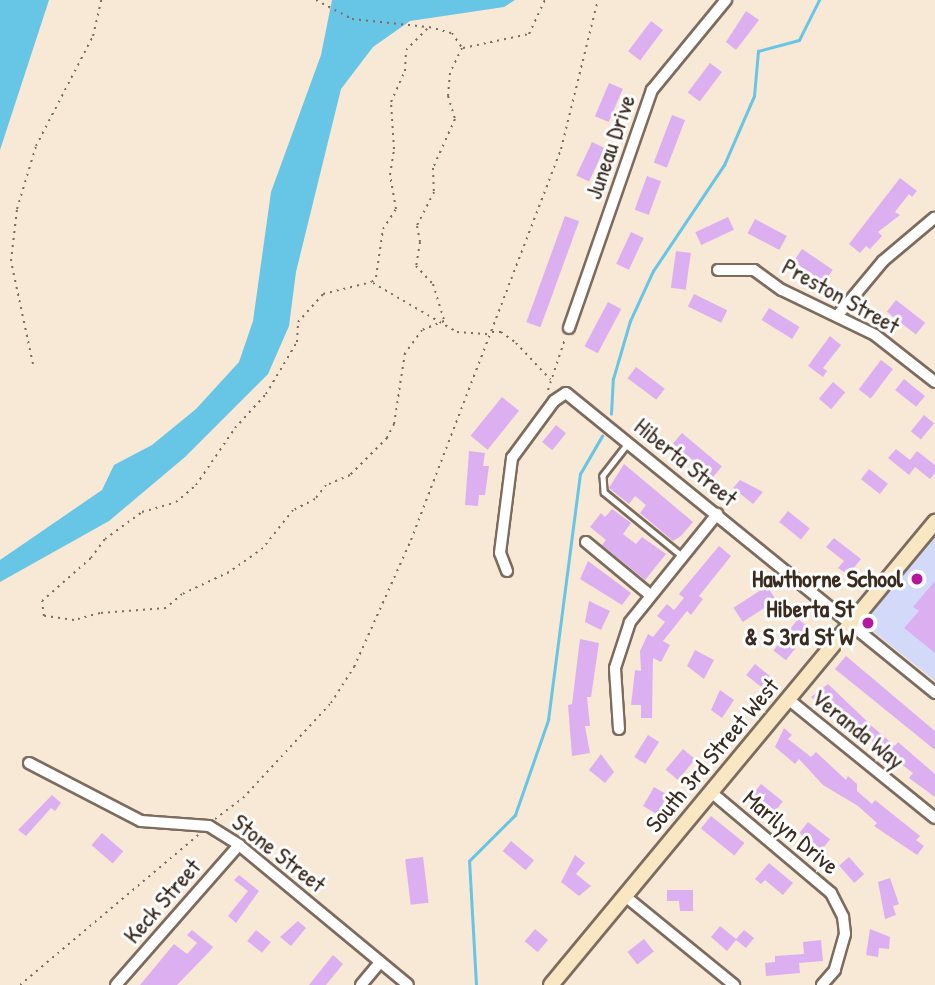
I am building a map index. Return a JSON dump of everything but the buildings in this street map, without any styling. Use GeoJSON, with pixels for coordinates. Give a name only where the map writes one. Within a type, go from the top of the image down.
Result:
{"type":"FeatureCollection","features":[{"type":"Feature","properties":{"kind":"street","name":"Juneau Drive"},"geometry":{"type":"LineString","coordinates":[[569,328],[652,90],[726,0]]}},
{"type":"Feature","properties":{"kind":"street"},"geometry":{"type":"LineString","coordinates":[[838,315],[883,261],[934,218]]}},
{"type":"Feature","properties":{"kind":"street","name":"Preston Street"},"geometry":{"type":"LineString","coordinates":[[718,270],[754,270],[782,290],[875,334],[935,382]]}},
{"type":"Feature","properties":{"kind":"street","name":"Hiberta Street"},"geometry":{"type":"LineString","coordinates":[[507,571],[500,553],[512,457],[557,397],[575,397],[935,693]]}},
{"type":"Feature","properties":{"kind":"street"},"geometry":{"type":"LineString","coordinates":[[619,729],[615,668],[630,622],[717,514]]}},
{"type":"Feature","properties":{"kind":"street","name":"South 3rd Street West"},"geometry":{"type":"LineString","coordinates":[[551,985],[935,522]]}},
{"type":"Feature","properties":{"kind":"street"},"geometry":{"type":"LineString","coordinates":[[586,542],[650,595]]}},
{"type":"Feature","properties":{"kind":"street","name":"Veranda Way"},"geometry":{"type":"LineString","coordinates":[[788,699],[935,818]]}},
{"type":"Feature","properties":{"kind":"street","name":"Stone Street"},"geometry":{"type":"LineString","coordinates":[[29,763],[141,821],[209,826],[239,845],[408,985]]}},
{"type":"Feature","properties":{"kind":"street","name":"Marilyn Drive"},"geometry":{"type":"LineString","coordinates":[[711,792],[831,893],[843,917],[845,934],[835,970],[822,985]]}},
{"type":"Feature","properties":{"kind":"street","name":"Keck Street"},"geometry":{"type":"LineString","coordinates":[[116,985],[239,845]]}},
{"type":"Feature","properties":{"kind":"street"},"geometry":{"type":"LineString","coordinates":[[625,896],[734,985]]}},
{"type":"Feature","properties":{"kind":"street"},"geometry":{"type":"LineString","coordinates":[[361,985],[380,962]]}},
{"type":"Feature","properties":{"kind":"lane"},"geometry":{"type":"LineString","coordinates":[[629,443],[603,476],[604,492],[682,556]]}},
{"type":"Feature","properties":{"kind":"path"},"geometry":{"type":"LineString","coordinates":[[33,364],[11,261],[17,209],[36,146],[93,36],[101,0]]}},
{"type":"Feature","properties":{"kind":"path"},"geometry":{"type":"LineString","coordinates":[[316,0],[352,19],[429,27],[452,33],[462,48]]}},
{"type":"Feature","properties":{"kind":"path"},"geometry":{"type":"LineString","coordinates":[[462,48],[529,34],[545,0]]}},
{"type":"Feature","properties":{"kind":"path"},"geometry":{"type":"LineString","coordinates":[[20,985],[243,798],[331,703],[354,667],[411,540],[561,149],[598,0]]}},
{"type":"Feature","properties":{"kind":"path"},"geometry":{"type":"LineString","coordinates":[[372,282],[383,229],[396,209],[390,176],[394,149],[391,102],[405,71],[406,50],[429,27]]}},
{"type":"Feature","properties":{"kind":"path"},"geometry":{"type":"LineString","coordinates":[[444,321],[433,284],[416,266],[420,242],[417,226],[434,192],[433,168],[455,119],[448,96],[450,73],[462,48]]}},
{"type":"Feature","properties":{"kind":"path"},"geometry":{"type":"LineString","coordinates":[[444,321],[422,330],[405,352],[394,424],[387,438],[350,475],[326,485],[315,499],[293,510],[263,548],[166,608],[100,613],[74,620],[44,616],[42,601],[92,558],[105,539],[142,512],[176,502],[196,485],[234,428],[265,394],[297,342],[298,322],[323,294],[372,282],[444,321],[457,332],[501,332],[516,343],[550,379]]}},
{"type":"Feature","properties":{"kind":"path"},"geometry":{"type":"LineString","coordinates":[[548,390],[569,328]]}},
{"type":"Feature","properties":{"kind":"shaded area","name":"Hawthorne School"},"geometry":{"type":"Polygon","coordinates":[[[935,535],[935,681],[863,623],[935,535]]]}},
{"type":"Feature","properties":{"kind":"water"},"geometry":{"type":"Polygon","coordinates":[[[0,0],[49,0],[0,150],[0,0]]]}},
{"type":"Feature","properties":{"kind":"water"},"geometry":{"type":"Polygon","coordinates":[[[332,0],[515,0],[504,7],[410,21],[373,47],[341,89],[296,272],[289,326],[268,374],[185,457],[109,521],[0,582],[0,560],[102,490],[114,465],[152,445],[196,409],[239,362],[253,321],[271,192],[321,55],[332,0]]]}},
{"type":"Feature","properties":{"kind":"waterway"},"geometry":{"type":"LineString","coordinates":[[611,414],[613,379],[630,321],[653,271],[724,165],[754,96],[758,51],[799,40],[819,0]]}},
{"type":"Feature","properties":{"kind":"waterway"},"geometry":{"type":"LineString","coordinates":[[476,985],[469,861],[515,815],[548,720],[580,474],[602,436]]}},
{"type":"Feature","properties":{"kind":"place","name":"Hawthorne School"},"geometry":{"type":"Point","coordinates":[917,579]}},
{"type":"Feature","properties":{"kind":"place","name":"Hiberta St & S 3rd St W"},"geometry":{"type":"Point","coordinates":[868,623]}}]}
